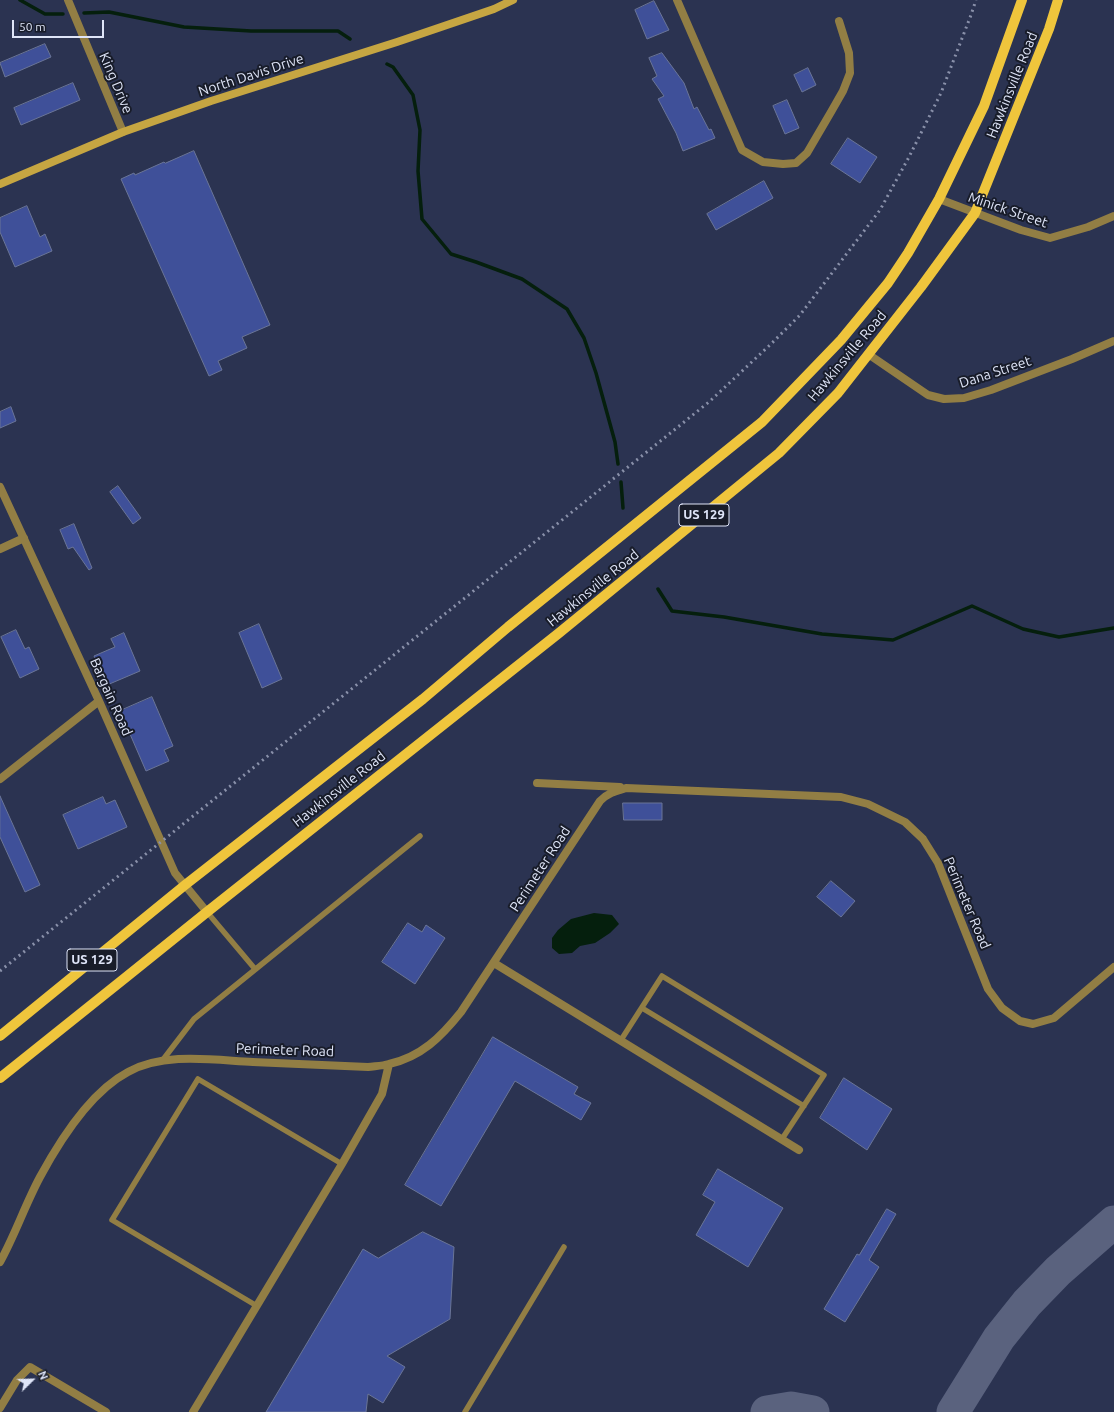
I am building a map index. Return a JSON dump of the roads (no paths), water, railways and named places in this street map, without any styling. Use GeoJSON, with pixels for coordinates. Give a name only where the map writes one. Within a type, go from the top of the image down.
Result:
{"type":"FeatureCollection","features":[{"type":"Feature","properties":{"kind":"main road","name":"North Davis Drive"},"geometry":{"type":"LineString","coordinates":[[0,184],[122,132],[211,101],[397,42],[494,9],[513,0]]}},
{"type":"Feature","properties":{"kind":"main road","name":"Hawkinsville Road"},"geometry":{"type":"LineString","coordinates":[[0,1036],[185,885],[423,699],[514,622],[762,422],[841,340],[888,283],[908,253],[939,199],[984,106],[1022,0]]}},
{"type":"Feature","properties":{"kind":"main road","name":"Hawkinsville Road"},"geometry":{"type":"LineString","coordinates":[[0,1078],[553,638],[779,453],[838,393],[921,287],[975,213],[1049,30],[1058,0]]}},
{"type":"Feature","properties":{"kind":"street","name":"King Drive"},"geometry":{"type":"LineString","coordinates":[[68,0],[122,132]]}},
{"type":"Feature","properties":{"kind":"street"},"geometry":{"type":"LineString","coordinates":[[677,0],[742,150],[763,162],[783,164],[796,163],[807,153],[843,91],[850,74],[850,52],[839,21]]}},
{"type":"Feature","properties":{"kind":"street","name":"Minick Street"},"geometry":{"type":"LineString","coordinates":[[939,199],[1021,230],[1050,238],[1088,227],[1114,216]]}},
{"type":"Feature","properties":{"kind":"street","name":"Dana Street"},"geometry":{"type":"LineString","coordinates":[[868,354],[928,396],[944,399],[964,398],[991,390],[1114,341]]}},
{"type":"Feature","properties":{"kind":"street","name":"Bargain Road"},"geometry":{"type":"LineString","coordinates":[[0,487],[99,701],[175,873],[207,912]]}},
{"type":"Feature","properties":{"kind":"street"},"geometry":{"type":"LineString","coordinates":[[0,549],[24,538]]}},
{"type":"Feature","properties":{"kind":"street"},"geometry":{"type":"LineString","coordinates":[[0,779],[99,701]]}},
{"type":"Feature","properties":{"kind":"street"},"geometry":{"type":"LineString","coordinates":[[537,783],[626,788]]}},
{"type":"Feature","properties":{"kind":"street","name":"Perimeter Road"},"geometry":{"type":"LineString","coordinates":[[0,1262],[40,1177],[58,1147],[78,1118],[93,1100],[111,1083],[122,1076],[149,1063],[162,1061],[201,1060],[368,1067],[389,1064],[411,1057],[433,1043],[447,1030],[461,1012],[600,801],[608,794],[626,788],[841,797],[868,804],[905,822],[923,839],[938,863],[988,989],[1002,1008],[1020,1021],[1033,1024],[1054,1018],[1114,967]]}},
{"type":"Feature","properties":{"kind":"street"},"geometry":{"type":"LineString","coordinates":[[494,963],[799,1150]]}},
{"type":"Feature","properties":{"kind":"street"},"geometry":{"type":"LineString","coordinates":[[193,1412],[342,1164],[382,1094],[389,1064]]}},
{"type":"Feature","properties":{"kind":"street"},"geometry":{"type":"LineString","coordinates":[[0,1408],[17,1380],[30,1367],[106,1412]]}},
{"type":"Feature","properties":{"kind":"lane"},"geometry":{"type":"LineString","coordinates":[[162,1061],[194,1019],[420,836]]}},
{"type":"Feature","properties":{"kind":"lane"},"geometry":{"type":"LineString","coordinates":[[207,912],[255,969]]}},
{"type":"Feature","properties":{"kind":"lane"},"geometry":{"type":"LineString","coordinates":[[621,1040],[662,976],[824,1075],[782,1139]]}},
{"type":"Feature","properties":{"kind":"lane"},"geometry":{"type":"LineString","coordinates":[[642,1008],[804,1106]]}},
{"type":"Feature","properties":{"kind":"lane"},"geometry":{"type":"LineString","coordinates":[[257,1306],[112,1220],[198,1079],[342,1164]]}},
{"type":"Feature","properties":{"kind":"lane"},"geometry":{"type":"LineString","coordinates":[[465,1412],[564,1247]]}},
{"type":"Feature","properties":{"kind":"waterway"},"geometry":{"type":"LineString","coordinates":[[20,0],[45,14],[63,14]]}},
{"type":"Feature","properties":{"kind":"waterway"},"geometry":{"type":"LineString","coordinates":[[84,13],[109,12],[184,27],[251,31],[338,31],[350,39]]}},
{"type":"Feature","properties":{"kind":"waterway"},"geometry":{"type":"LineString","coordinates":[[387,64],[393,67],[413,95],[420,130],[418,171],[422,219],[451,254],[522,279],[567,309],[584,338],[596,373],[615,442],[618,464]]}},
{"type":"Feature","properties":{"kind":"waterway"},"geometry":{"type":"LineString","coordinates":[[621,482],[623,508]]}},
{"type":"Feature","properties":{"kind":"waterway"},"geometry":{"type":"LineString","coordinates":[[658,589],[672,611],[724,617],[822,634],[893,640],[972,606],[1023,629],[1059,637],[1114,628]]}},
{"type":"Feature","properties":{"kind":"railway"},"geometry":{"type":"LineString","coordinates":[[0,971],[709,402],[771,344],[800,315],[880,210],[909,157],[941,93],[976,0]]}}]}
